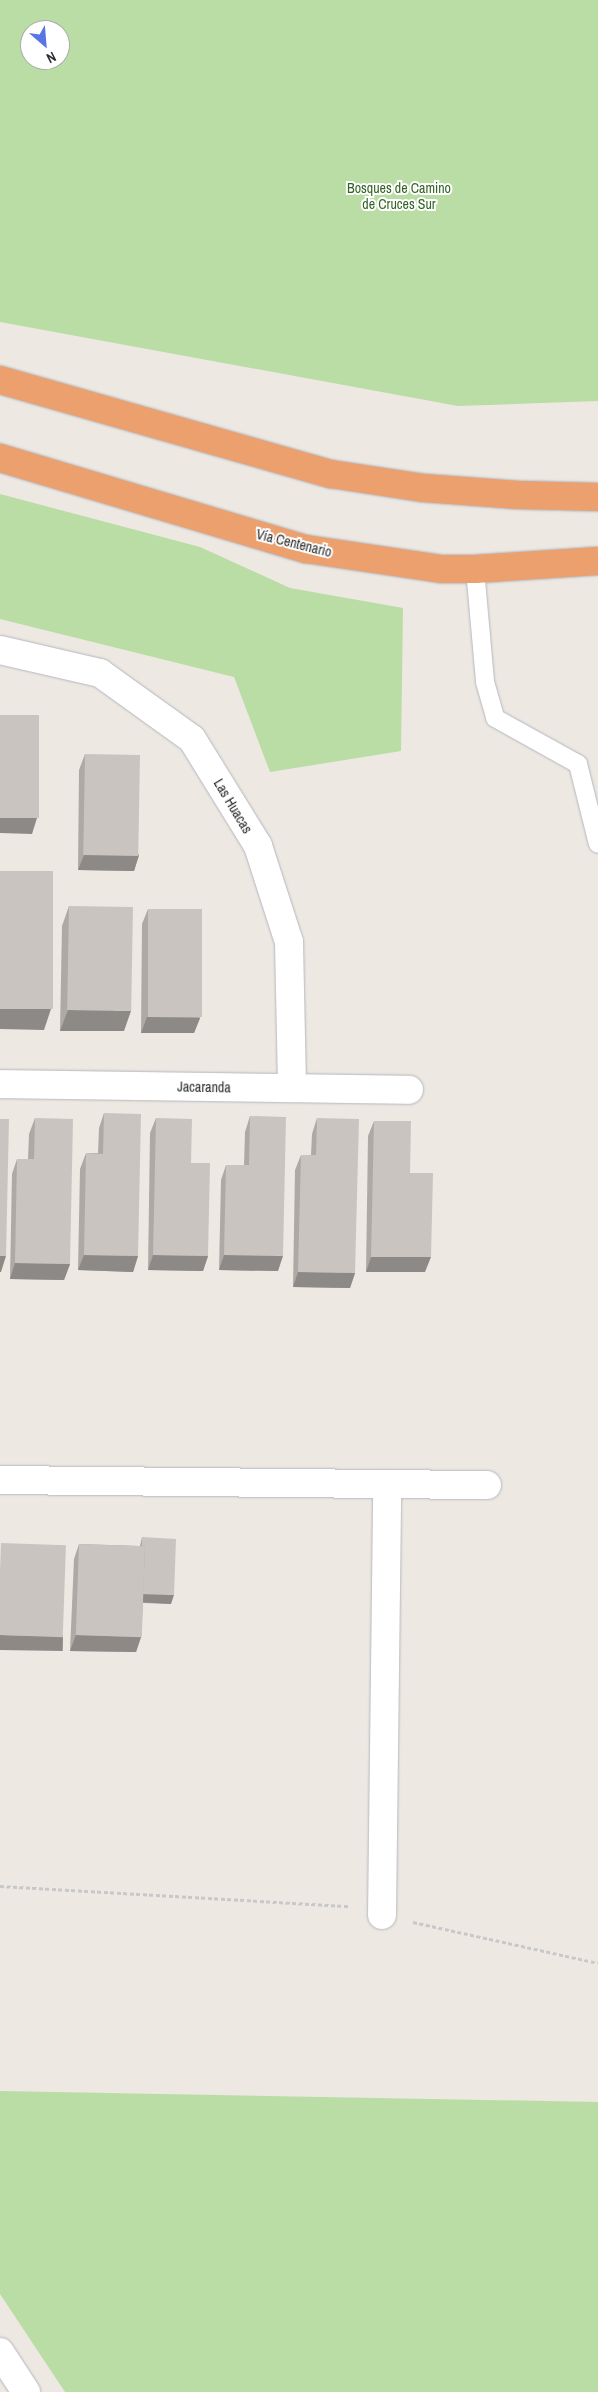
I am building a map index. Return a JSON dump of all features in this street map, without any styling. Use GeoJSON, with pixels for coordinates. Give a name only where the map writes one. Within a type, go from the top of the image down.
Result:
{"type":"FeatureCollection","features":[{"type":"Feature","properties":{"kind":"highway"},"geometry":{"type":"LineString","coordinates":[[0,380],[331,474],[424,488],[518,495],[598,498]]}},
{"type":"Feature","properties":{"kind":"highway","name":"Vía Centenario"},"geometry":{"type":"LineString","coordinates":[[0,458],[306,549],[442,569],[475,569],[598,561]]}},
{"type":"Feature","properties":{"kind":"street","name":"Las Huacas"},"geometry":{"type":"LineString","coordinates":[[0,650],[100,673],[192,739],[258,846],[289,942],[292,1088]]}},
{"type":"Feature","properties":{"kind":"street","name":"Jacaranda"},"geometry":{"type":"LineString","coordinates":[[0,1084],[409,1090]]}},
{"type":"Feature","properties":{"kind":"street"},"geometry":{"type":"LineString","coordinates":[[0,1480],[487,1485]]}},
{"type":"Feature","properties":{"kind":"street"},"geometry":{"type":"LineString","coordinates":[[382,1915],[387,1484]]}},
{"type":"Feature","properties":{"kind":"street"},"geometry":{"type":"LineString","coordinates":[[0,2352],[26,2392]]}},
{"type":"Feature","properties":{"kind":"lane"},"geometry":{"type":"LineString","coordinates":[[475,569],[485,682],[495,718],[578,764],[598,844]]}},
{"type":"Feature","properties":{"kind":"path"},"geometry":{"type":"LineString","coordinates":[[0,1886],[347,1905],[382,1915],[598,1963]]}},
{"type":"Feature","properties":{"kind":"green space","name":"Bosques de Camino de Cruces Sur"},"geometry":{"type":"Polygon","coordinates":[[[0,0],[598,0],[598,401],[458,406],[0,322],[0,0]]]}},
{"type":"Feature","properties":{"kind":"green space"},"geometry":{"type":"Polygon","coordinates":[[[0,494],[200,547],[290,588],[403,608],[401,751],[270,772],[234,677],[0,619],[0,494]]]}},
{"type":"Feature","properties":{"kind":"green space"},"geometry":{"type":"Polygon","coordinates":[[[0,2091],[598,2102],[598,2392],[65,2392],[0,2294],[0,2091]]]}},
{"type":"Feature","properties":{"kind":"building"},"geometry":{"type":"Polygon","coordinates":[[[0,715],[39,715],[39,818],[0,818],[0,715]]]}},
{"type":"Feature","properties":{"kind":"building"},"geometry":{"type":"Polygon","coordinates":[[[85,754],[140,755],[138,856],[83,855],[85,754]]]}},
{"type":"Feature","properties":{"kind":"building"},"geometry":{"type":"Polygon","coordinates":[[[0,871],[53,871],[53,1009],[0,1009],[0,871]]]}},
{"type":"Feature","properties":{"kind":"building"},"geometry":{"type":"Polygon","coordinates":[[[69,906],[133,907],[131,1011],[67,1010],[69,906]]]}},
{"type":"Feature","properties":{"kind":"building"},"geometry":{"type":"Polygon","coordinates":[[[148,909],[202,909],[202,1017],[148,1017],[148,909]]]}},
{"type":"Feature","properties":{"kind":"building"},"geometry":{"type":"Polygon","coordinates":[[[104,1113],[141,1114],[138,1256],[84,1255],[86,1153],[103,1154],[104,1113]]]}},
{"type":"Feature","properties":{"kind":"building"},"geometry":{"type":"Polygon","coordinates":[[[250,1116],[286,1117],[283,1256],[224,1255],[226,1165],[249,1165],[250,1116]]]}},
{"type":"Feature","properties":{"kind":"building"},"geometry":{"type":"Polygon","coordinates":[[[35,1118],[73,1119],[70,1264],[15,1263],[17,1159],[34,1159],[35,1118]]]}},
{"type":"Feature","properties":{"kind":"building"},"geometry":{"type":"Polygon","coordinates":[[[156,1118],[192,1119],[191,1163],[210,1163],[208,1256],[153,1255],[156,1118]]]}},
{"type":"Feature","properties":{"kind":"building"},"geometry":{"type":"Polygon","coordinates":[[[317,1118],[359,1119],[355,1273],[298,1272],[301,1155],[316,1155],[317,1118]]]}},
{"type":"Feature","properties":{"kind":"building"},"geometry":{"type":"Polygon","coordinates":[[[0,1119],[9,1119],[6,1256],[0,1256],[0,1119]]]}},
{"type":"Feature","properties":{"kind":"building"},"geometry":{"type":"Polygon","coordinates":[[[374,1121],[411,1121],[410,1173],[433,1173],[431,1257],[371,1257],[374,1121]]]}},
{"type":"Feature","properties":{"kind":"building"},"geometry":{"type":"Polygon","coordinates":[[[142,1537],[176,1539],[174,1595],[143,1594],[145,1546],[142,1546],[142,1537]]]}},
{"type":"Feature","properties":{"kind":"building"},"geometry":{"type":"Polygon","coordinates":[[[1,1543],[66,1545],[63,1637],[0,1635],[1,1543]]]}},
{"type":"Feature","properties":{"kind":"building"},"geometry":{"type":"Polygon","coordinates":[[[79,1544],[145,1546],[142,1637],[76,1635],[79,1544]]]}}]}
